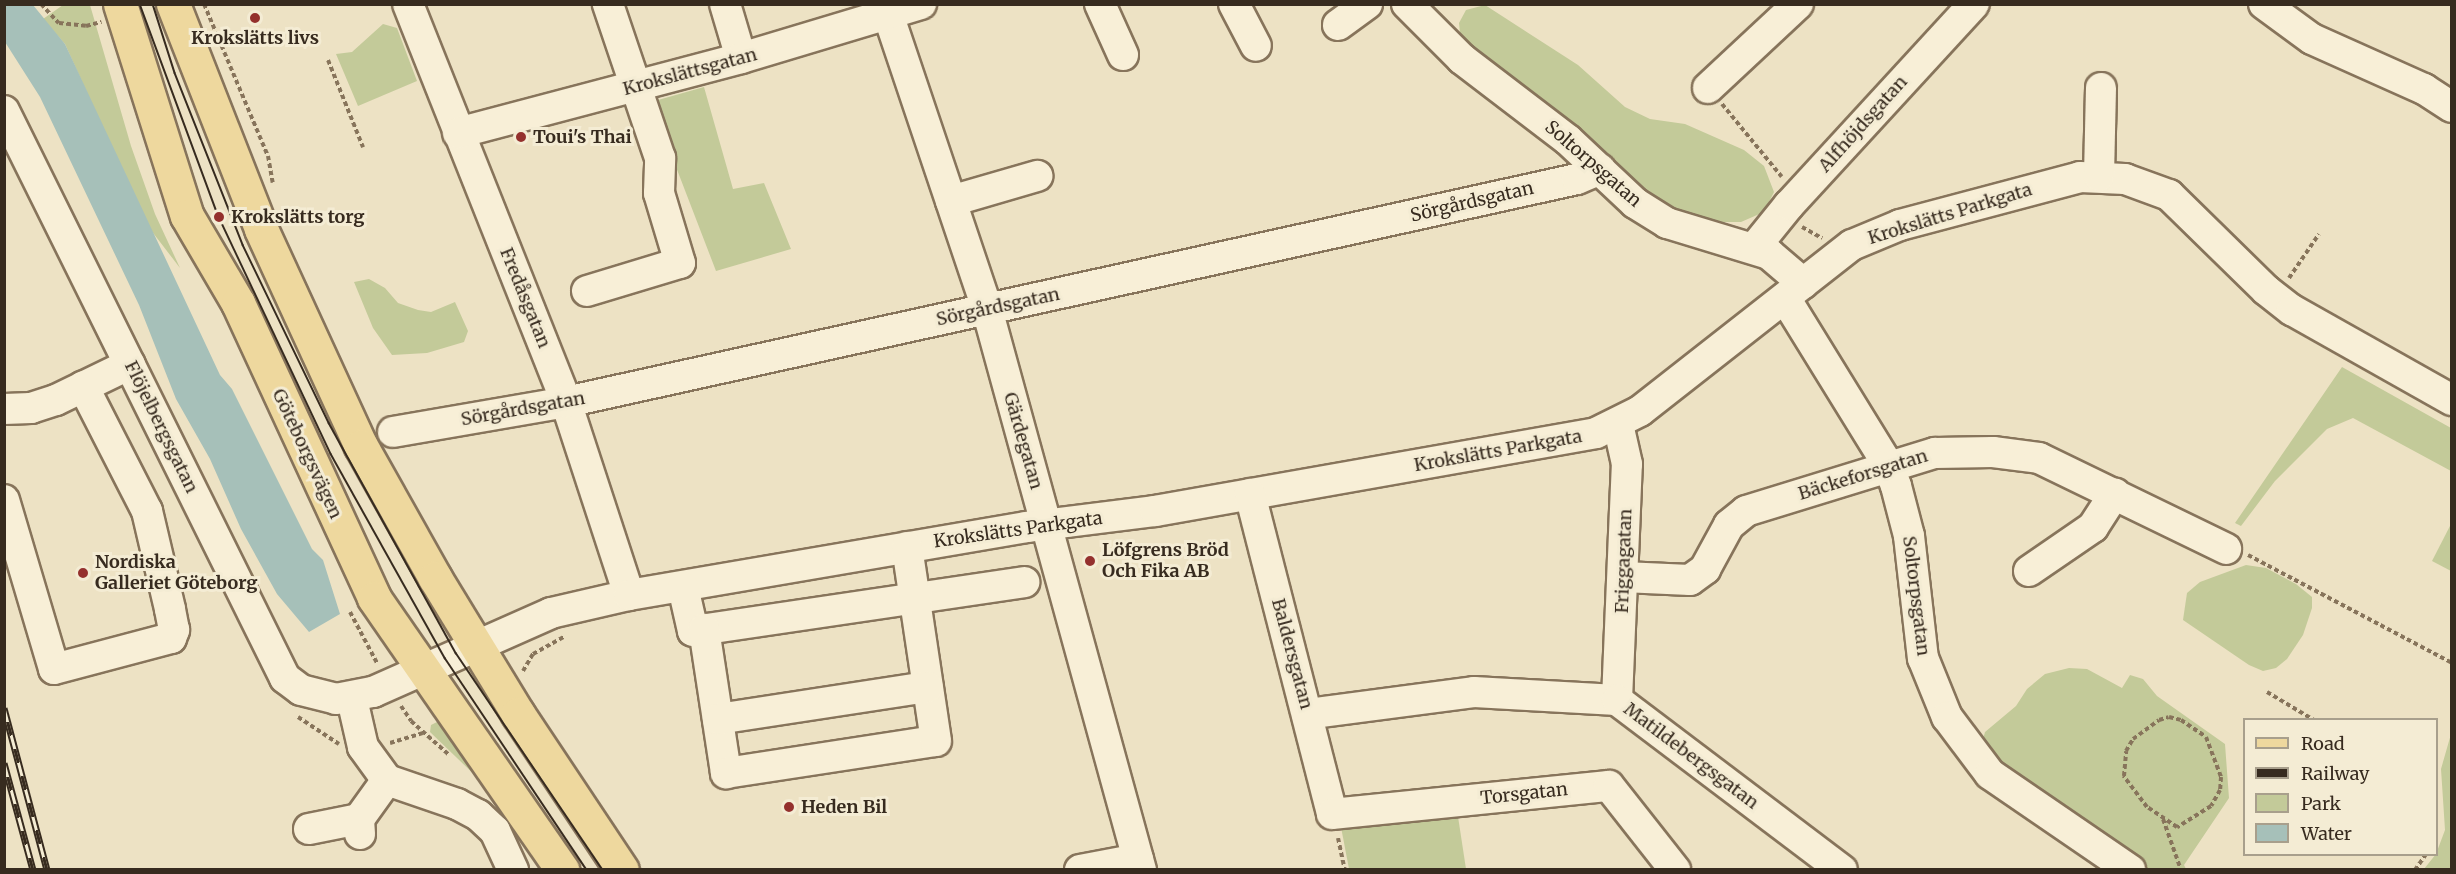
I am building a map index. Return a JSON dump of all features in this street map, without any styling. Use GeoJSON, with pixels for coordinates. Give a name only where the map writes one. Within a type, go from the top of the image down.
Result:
{"type":"FeatureCollection","features":[{"type":"Feature","properties":{"kind":"main road"},"geometry":{"type":"LineString","coordinates":[[173,4],[261,229],[360,446],[477,644],[622,870]]}},
{"type":"Feature","properties":{"kind":"main road","name":"Göteborgsvägen"},"geometry":{"type":"LineString","coordinates":[[111,13],[187,216],[237,303],[374,598],[562,870]]}},
{"type":"Feature","properties":{"kind":"street","name":"Fredåsgatan"},"geometry":{"type":"LineString","coordinates":[[408,4],[566,402],[629,595]]}},
{"type":"Feature","properties":{"kind":"street"},"geometry":{"type":"LineString","coordinates":[[587,291],[680,263],[659,193],[660,158],[608,4]]}},
{"type":"Feature","properties":{"kind":"street"},"geometry":{"type":"LineString","coordinates":[[725,4],[741,58]]}},
{"type":"Feature","properties":{"kind":"street","name":"Krokslättsgatan"},"geometry":{"type":"LineString","coordinates":[[458,133],[741,58],[890,16],[921,4]]}},
{"type":"Feature","properties":{"kind":"street"},"geometry":{"type":"LineString","coordinates":[[1100,4],[1123,56]]}},
{"type":"Feature","properties":{"kind":"street"},"geometry":{"type":"LineString","coordinates":[[1234,4],[1256,46]]}},
{"type":"Feature","properties":{"kind":"street"},"geometry":{"type":"LineString","coordinates":[[1338,25],[1367,4]]}},
{"type":"Feature","properties":{"kind":"street","name":"Soltorpsgatan"},"geometry":{"type":"LineString","coordinates":[[1407,4],[1462,59],[1600,169],[1635,202],[1668,223],[1755,247],[1781,261],[1794,290],[1888,465],[1909,536],[1923,658],[1947,717],[1990,774],[2116,866]]}},
{"type":"Feature","properties":{"kind":"street"},"geometry":{"type":"LineString","coordinates":[[1708,88],[1798,4]]}},
{"type":"Feature","properties":{"kind":"street","name":"Alfhöjdsgatan"},"geometry":{"type":"LineString","coordinates":[[1755,247],[1784,211],[1974,4]]}},
{"type":"Feature","properties":{"kind":"street"},"geometry":{"type":"LineString","coordinates":[[2264,4],[2312,39],[2424,89],[2451,107]]}},
{"type":"Feature","properties":{"kind":"street","name":"Gärdegatan"},"geometry":{"type":"LineString","coordinates":[[890,16],[987,309],[1139,864]]}},
{"type":"Feature","properties":{"kind":"street"},"geometry":{"type":"LineString","coordinates":[[2099,176],[2101,88]]}},
{"type":"Feature","properties":{"kind":"street","name":"Flöjelbergsgatan"},"geometry":{"type":"LineString","coordinates":[[4,111],[285,678],[301,690],[336,699],[352,699],[423,669]]}},
{"type":"Feature","properties":{"kind":"street","name":"Sörgårdsgatan"},"geometry":{"type":"LineString","coordinates":[[393,432],[566,402],[1577,178],[1600,169]]}},
{"type":"Feature","properties":{"kind":"street"},"geometry":{"type":"LineString","coordinates":[[951,201],[1037,176]]}},
{"type":"Feature","properties":{"kind":"street","name":"Krokslätts Parkgata"},"geometry":{"type":"LineString","coordinates":[[423,669],[551,613],[629,595],[906,547],[1250,494],[1572,438],[1618,424],[1839,253],[1878,232],[2060,181],[2099,176],[2125,179],[2169,195],[2266,290],[2292,309],[2451,400]]}},
{"type":"Feature","properties":{"kind":"street"},"geometry":{"type":"LineString","coordinates":[[7,412],[47,403],[130,364]]}},
{"type":"Feature","properties":{"kind":"street"},"geometry":{"type":"LineString","coordinates":[[4,500],[54,669],[171,638],[174,630],[147,511],[83,386]]}},
{"type":"Feature","properties":{"kind":"street","name":"Friggagatan"},"geometry":{"type":"LineString","coordinates":[[1617,700],[1627,464],[1618,424]]}},
{"type":"Feature","properties":{"kind":"street","name":"Bäckeforsgatan"},"geometry":{"type":"LineString","coordinates":[[1623,578],[1690,580],[1705,569],[1737,516],[1888,465],[1935,453],[2019,455],[2052,463],[2226,549]]}},
{"type":"Feature","properties":{"kind":"street"},"geometry":{"type":"LineString","coordinates":[[2029,571],[2093,527],[2115,493]]}},
{"type":"Feature","properties":{"kind":"street","name":"Baldersgatan"},"geometry":{"type":"LineString","coordinates":[[1250,494],[1332,814]]}},
{"type":"Feature","properties":{"kind":"street"},"geometry":{"type":"LineString","coordinates":[[704,629],[726,773],[936,741],[906,547]]}},
{"type":"Feature","properties":{"kind":"street"},"geometry":{"type":"LineString","coordinates":[[683,587],[693,631],[1024,582]]}},
{"type":"Feature","properties":{"kind":"street"},"geometry":{"type":"LineString","coordinates":[[718,719],[928,687]]}},
{"type":"Feature","properties":{"kind":"street","name":"Matildebergsgatan"},"geometry":{"type":"LineString","coordinates":[[1307,714],[1474,692],[1617,700],[1842,870]]}},
{"type":"Feature","properties":{"kind":"street"},"geometry":{"type":"LineString","coordinates":[[352,699],[363,747],[387,780],[457,804],[478,816],[495,831],[513,870]]}},
{"type":"Feature","properties":{"kind":"street"},"geometry":{"type":"LineString","coordinates":[[309,829],[359,826],[387,780]]}},
{"type":"Feature","properties":{"kind":"street","name":"Torsgatan"},"geometry":{"type":"LineString","coordinates":[[1332,814],[1609,786],[1675,870]]}},
{"type":"Feature","properties":{"kind":"street"},"geometry":{"type":"LineString","coordinates":[[1080,870],[1139,864]]}},
{"type":"Feature","properties":{"kind":"path"},"geometry":{"type":"LineString","coordinates":[[42,4],[58,23],[86,26],[111,13]]}},
{"type":"Feature","properties":{"kind":"path"},"geometry":{"type":"LineString","coordinates":[[328,60],[363,147]]}},
{"type":"Feature","properties":{"kind":"path"},"geometry":{"type":"LineString","coordinates":[[1708,88],[1781,171],[1784,211],[1830,243]]}},
{"type":"Feature","properties":{"kind":"path"},"geometry":{"type":"LineString","coordinates":[[2283,286],[2319,234]]}},
{"type":"Feature","properties":{"kind":"path"},"geometry":{"type":"LineString","coordinates":[[2226,549],[2259,559],[2451,663]]}},
{"type":"Feature","properties":{"kind":"path"},"geometry":{"type":"LineString","coordinates":[[2267,692],[2305,717]]}},
{"type":"Feature","properties":{"kind":"path"},"geometry":{"type":"LineString","coordinates":[[2162,818],[2177,827],[2184,826],[2211,806],[2220,790],[2219,764],[2206,737],[2181,720],[2169,717],[2159,720],[2133,739],[2124,763],[2130,787],[2162,818],[2181,870]]}},
{"type":"Feature","properties":{"kind":"path"},"geometry":{"type":"LineString","coordinates":[[1332,814],[1345,870]]}},
{"type":"Feature","properties":{"kind":"path"},"geometry":{"type":"LineString","coordinates":[[2415,870],[2425,856]]}},
{"type":"Feature","properties":{"kind":"green space"},"geometry":{"type":"Polygon","coordinates":[[[63,5],[90,5],[131,146],[155,214],[180,268],[147,225],[65,44],[43,19],[63,5]]]}},
{"type":"Feature","properties":{"kind":"green space"},"geometry":{"type":"Polygon","coordinates":[[[1485,5],[1578,65],[1625,107],[1650,119],[1685,124],[1744,150],[1764,166],[1774,192],[1764,212],[1741,222],[1708,222],[1657,204],[1461,43],[1459,23],[1466,10],[1485,5]]]}},
{"type":"Feature","properties":{"kind":"green space"},"geometry":{"type":"Polygon","coordinates":[[[383,24],[397,28],[417,81],[358,106],[336,54],[352,52],[383,24]]]}},
{"type":"Feature","properties":{"kind":"green space"},"geometry":{"type":"Polygon","coordinates":[[[704,87],[733,189],[764,183],[791,249],[716,271],[651,102],[704,87]]]}},
{"type":"Feature","properties":{"kind":"green space"},"geometry":{"type":"Polygon","coordinates":[[[369,279],[385,288],[398,303],[418,310],[431,312],[455,302],[468,331],[464,342],[427,353],[392,355],[373,328],[354,282],[369,279]]]}},
{"type":"Feature","properties":{"kind":"green space"},"geometry":{"type":"Polygon","coordinates":[[[2342,367],[2451,428],[2451,471],[2353,418],[2327,429],[2275,481],[2241,526],[2235,523],[2342,367]]]}},
{"type":"Feature","properties":{"kind":"green space"},"geometry":{"type":"Polygon","coordinates":[[[2451,524],[2451,571],[2432,561],[2451,524]]]}},
{"type":"Feature","properties":{"kind":"green space"},"geometry":{"type":"Polygon","coordinates":[[[2246,565],[2266,568],[2296,584],[2312,597],[2312,608],[2303,635],[2287,659],[2276,668],[2263,671],[2249,665],[2183,620],[2187,593],[2200,582],[2246,565]]]}},
{"type":"Feature","properties":{"kind":"green space"},"geometry":{"type":"Polygon","coordinates":[[[2069,668],[2087,669],[2122,688],[2130,675],[2143,679],[2157,696],[2225,744],[2229,798],[2184,865],[2186,869],[2147,869],[2028,793],[1981,746],[1985,732],[2016,706],[2027,689],[2045,674],[2069,668]]]}},
{"type":"Feature","properties":{"kind":"green space"},"geometry":{"type":"Polygon","coordinates":[[[437,722],[449,729],[483,783],[430,732],[431,725],[437,722]]]}},
{"type":"Feature","properties":{"kind":"green space"},"geometry":{"type":"Polygon","coordinates":[[[2451,734],[2451,869],[2424,869],[2434,856],[2438,856],[2438,849],[2445,830],[2441,769],[2451,734]]]}},
{"type":"Feature","properties":{"kind":"green space"},"geometry":{"type":"Polygon","coordinates":[[[1457,810],[1466,869],[1349,869],[1341,827],[1457,810]]]}},
{"type":"Feature","properties":{"kind":"water"},"geometry":{"type":"Polygon","coordinates":[[[4,5],[33,5],[65,44],[220,375],[232,389],[312,549],[323,560],[340,614],[309,632],[277,594],[241,529],[210,459],[176,399],[139,305],[40,97],[5,42],[4,5]]]}},
{"type":"Feature","properties":{"kind":"tram line"},"geometry":{"type":"LineString","coordinates":[[140,4],[219,217],[331,454],[445,658],[587,870]]}},
{"type":"Feature","properties":{"kind":"tram line"},"geometry":{"type":"LineString","coordinates":[[153,4],[175,73],[243,245],[329,423],[456,653],[603,870]]}},
{"type":"Feature","properties":{"kind":"railway"},"geometry":{"type":"LineString","coordinates":[[4,708],[47,870]]}},
{"type":"Feature","properties":{"kind":"railway"},"geometry":{"type":"LineString","coordinates":[[4,763],[33,870]]}},
{"type":"Feature","properties":{"kind":"place","name":"Krokslätts livs"},"geometry":{"type":"Point","coordinates":[255,18]}},
{"type":"Feature","properties":{"kind":"place","name":"Toui's Thai"},"geometry":{"type":"Point","coordinates":[521,137]}},
{"type":"Feature","properties":{"kind":"place","name":"Krokslätts torg"},"geometry":{"type":"Point","coordinates":[219,217]}},
{"type":"Feature","properties":{"kind":"place","name":"Löfgrens Bröd Och Fika AB"},"geometry":{"type":"Point","coordinates":[1090,561]}},
{"type":"Feature","properties":{"kind":"place","name":"Nordiska Galleriet Göteborg"},"geometry":{"type":"Point","coordinates":[83,573]}},
{"type":"Feature","properties":{"kind":"place","name":"Heden Bil"},"geometry":{"type":"Point","coordinates":[789,807]}}]}
